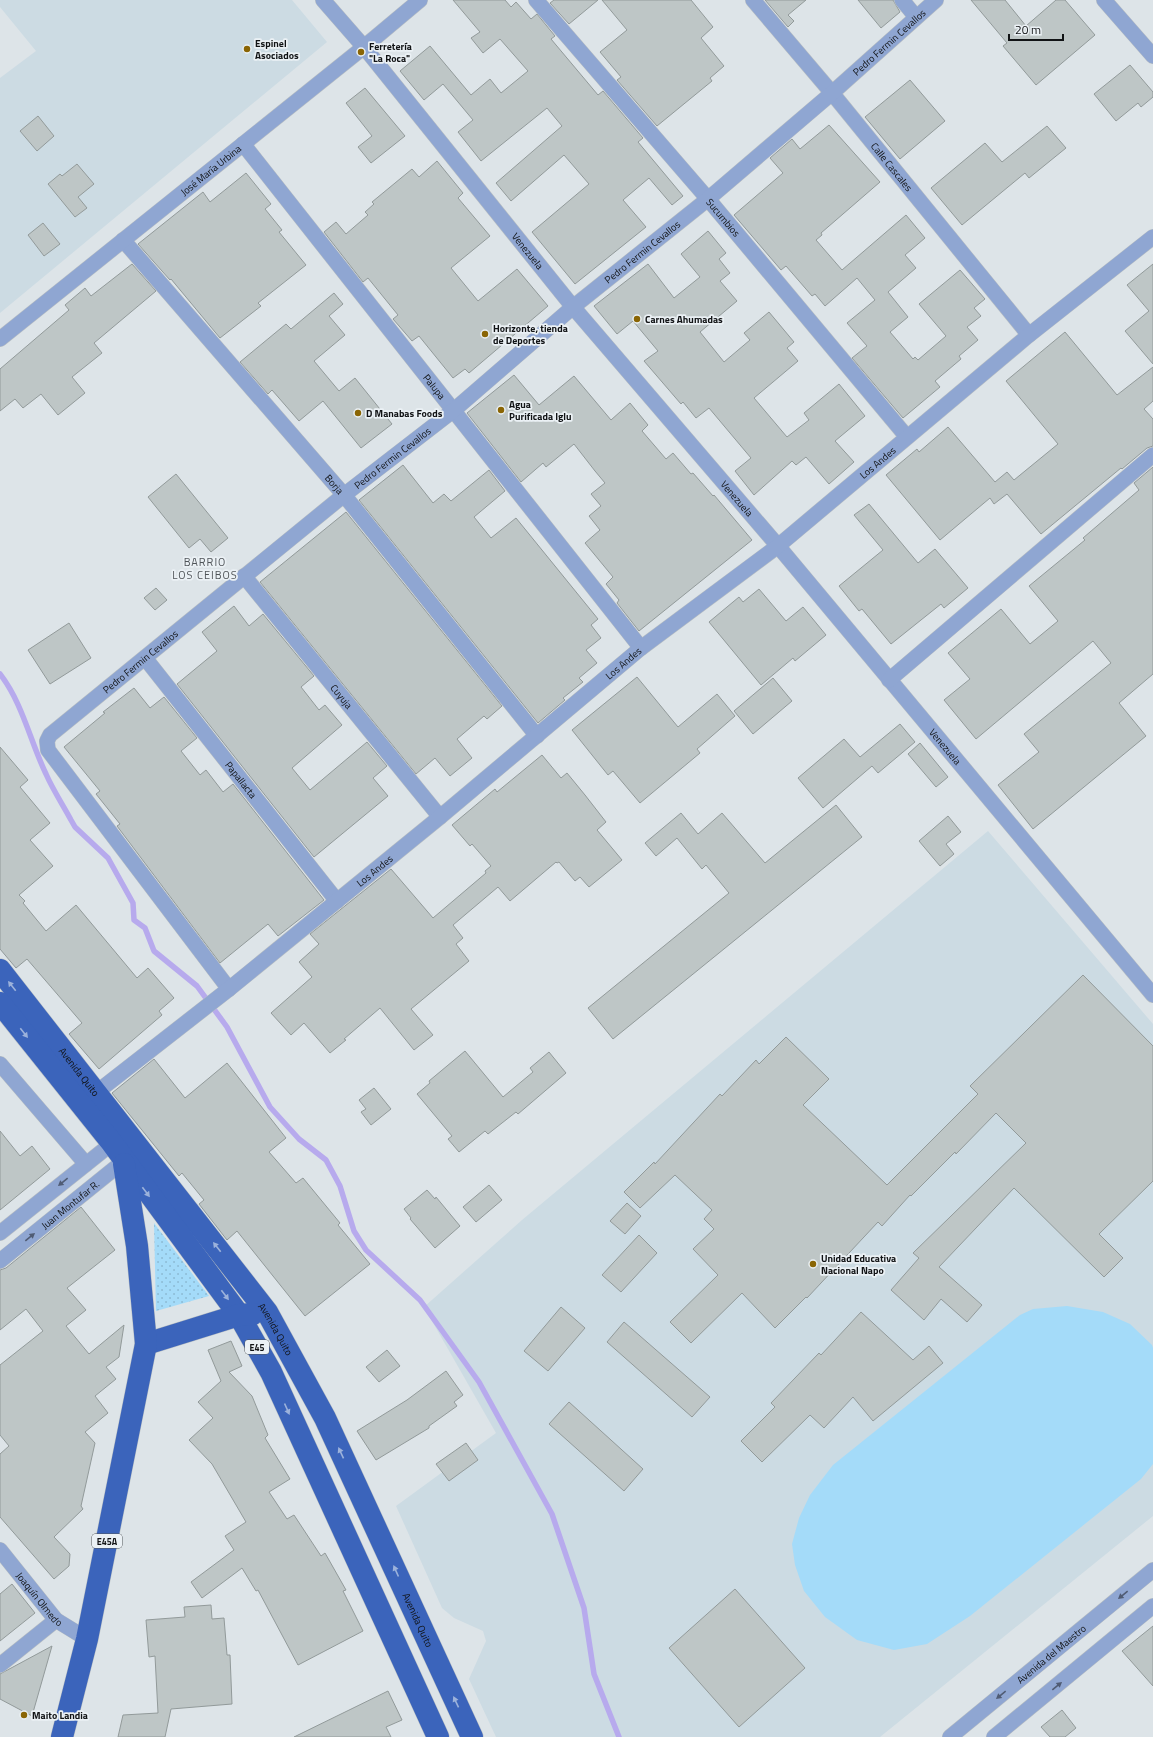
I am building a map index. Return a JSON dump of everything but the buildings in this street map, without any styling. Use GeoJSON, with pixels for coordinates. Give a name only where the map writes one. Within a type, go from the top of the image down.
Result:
{"type":"FeatureCollection","features":[{"type":"Feature","properties":{"kind":"highway","name":"Avenida Quito"},"geometry":{"type":"LineString","coordinates":[[0,970],[97,1092],[119,1137]]}},
{"type":"Feature","properties":{"kind":"highway","name":"Avenida Quito"},"geometry":{"type":"LineString","coordinates":[[0,1003],[119,1137],[240,1315],[270,1372],[438,1737]]}},
{"type":"Feature","properties":{"kind":"highway","name":"Avenida Quito"},"geometry":{"type":"LineString","coordinates":[[132,1155],[267,1312],[325,1418],[472,1737]]}},
{"type":"Feature","properties":{"kind":"highway","name":"E45A"},"geometry":{"type":"LineString","coordinates":[[62,1737],[87,1639],[146,1344],[137,1246],[132,1155]]}},
{"type":"Feature","properties":{"kind":"highway"},"geometry":{"type":"LineString","coordinates":[[146,1344],[240,1315],[267,1312]]}},
{"type":"Feature","properties":{"kind":"street","name":"Venezuela"},"geometry":{"type":"LineString","coordinates":[[323,0],[364,47],[573,307],[778,546],[1153,995]]}},
{"type":"Feature","properties":{"kind":"street","name":"José María Urbina"},"geometry":{"type":"LineString","coordinates":[[0,339],[364,47],[420,0]]}},
{"type":"Feature","properties":{"kind":"street","name":"Sucumbios"},"geometry":{"type":"LineString","coordinates":[[536,0],[708,199],[907,437]]}},
{"type":"Feature","properties":{"kind":"street","name":"Calle Cascales"},"geometry":{"type":"LineString","coordinates":[[752,0],[832,93],[1029,335]]}},
{"type":"Feature","properties":{"kind":"street"},"geometry":{"type":"LineString","coordinates":[[902,0],[916,17]]}},
{"type":"Feature","properties":{"kind":"street","name":"Pedro Fermin Cevallos"},"geometry":{"type":"LineString","coordinates":[[227,991],[48,750],[47,741],[50,735],[344,495],[454,410],[573,307],[708,199],[832,93],[936,0]]}},
{"type":"Feature","properties":{"kind":"street"},"geometry":{"type":"LineString","coordinates":[[1104,0],[1153,56]]}},
{"type":"Feature","properties":{"kind":"street","name":"Palupa"},"geometry":{"type":"LineString","coordinates":[[243,144],[642,648]]}},
{"type":"Feature","properties":{"kind":"street","name":"Los Andes"},"geometry":{"type":"LineString","coordinates":[[97,1092],[227,991],[440,817],[642,648],[778,546],[1029,335],[1153,237]]}},
{"type":"Feature","properties":{"kind":"street","name":"Borja"},"geometry":{"type":"LineString","coordinates":[[123,240],[344,495],[537,736]]}},
{"type":"Feature","properties":{"kind":"street"},"geometry":{"type":"LineString","coordinates":[[889,680],[1153,455]]}},
{"type":"Feature","properties":{"kind":"street","name":"Cuyuja"},"geometry":{"type":"LineString","coordinates":[[244,576],[440,817]]}},
{"type":"Feature","properties":{"kind":"street","name":"Papallacta"},"geometry":{"type":"LineString","coordinates":[[145,658],[337,901]]}},
{"type":"Feature","properties":{"kind":"street"},"geometry":{"type":"LineString","coordinates":[[0,1064],[86,1164]]}},
{"type":"Feature","properties":{"kind":"street"},"geometry":{"type":"LineString","coordinates":[[0,1232],[119,1137]]}},
{"type":"Feature","properties":{"kind":"street","name":"Juan Montufar R."},"geometry":{"type":"LineString","coordinates":[[0,1261],[132,1155]]}},
{"type":"Feature","properties":{"kind":"street","name":"Joaquín Olmedo"},"geometry":{"type":"LineString","coordinates":[[0,1550],[56,1620],[87,1639]]}},
{"type":"Feature","properties":{"kind":"street","name":"Avenida del Maestro"},"geometry":{"type":"LineString","coordinates":[[951,1737],[1153,1570]]}},
{"type":"Feature","properties":{"kind":"street"},"geometry":{"type":"LineString","coordinates":[[994,1737],[1153,1606]]}},
{"type":"Feature","properties":{"kind":"street"},"geometry":{"type":"LineString","coordinates":[[0,1665],[56,1620]]}},
{"type":"Feature","properties":{"kind":"shaded area"},"geometry":{"type":"Polygon","coordinates":[[[0,0],[292,0],[327,42],[0,313],[0,78],[36,51],[0,7],[0,0]]]}},
{"type":"Feature","properties":{"kind":"shaded area","name":"Unidad Educativa Nacional Napo"},"geometry":{"type":"Polygon","coordinates":[[[988,831],[1153,1024],[1153,1516],[880,1737],[496,1737],[469,1679],[486,1641],[483,1631],[454,1618],[442,1608],[396,1506],[496,1433],[424,1307],[522,1220],[988,831]]]}},
{"type":"Feature","properties":{"kind":"shaded area"},"geometry":{"type":"Polygon","coordinates":[[[154,1223],[209,1296],[156,1311],[154,1223]]]}},
{"type":"Feature","properties":{"kind":"shaded area"},"geometry":{"type":"Polygon","coordinates":[[[1067,1306],[1103,1312],[1130,1324],[1152,1345],[1153,1464],[1141,1479],[970,1616],[927,1644],[894,1650],[857,1640],[825,1617],[804,1591],[795,1565],[792,1544],[799,1518],[810,1495],[833,1465],[1020,1315],[1033,1309],[1067,1306]]]}},
{"type":"Feature","properties":{"kind":"waterway"},"geometry":{"type":"LineString","coordinates":[[0,674],[15,698],[40,761],[55,792],[75,827],[108,858],[133,903],[134,920],[145,928],[154,951],[197,986],[227,1027],[270,1107],[299,1139],[326,1160],[340,1186],[354,1231],[366,1250],[420,1300],[479,1382],[552,1514],[584,1608],[594,1674],[619,1737]]}},
{"type":"Feature","properties":{"kind":"place","name":"Espinel Asociados"},"geometry":{"type":"Point","coordinates":[247,49]}},
{"type":"Feature","properties":{"kind":"place","name":"Ferretería \"La Roca\""},"geometry":{"type":"Point","coordinates":[361,52]}},
{"type":"Feature","properties":{"kind":"place","name":"Carnes Ahumadas"},"geometry":{"type":"Point","coordinates":[637,319]}},
{"type":"Feature","properties":{"kind":"place","name":"Horizonte, tienda de Deportes"},"geometry":{"type":"Point","coordinates":[485,334]}},
{"type":"Feature","properties":{"kind":"place","name":"Agua Purificada Iglu"},"geometry":{"type":"Point","coordinates":[501,410]}},
{"type":"Feature","properties":{"kind":"place","name":"D Manabas Foods"},"geometry":{"type":"Point","coordinates":[358,413]}},
{"type":"Feature","properties":{"kind":"place","name":"Unidad Educativa Nacional Napo"},"geometry":{"type":"Point","coordinates":[813,1264]}},
{"type":"Feature","properties":{"kind":"place","name":"Maito Landia"},"geometry":{"type":"Point","coordinates":[24,1715]}},
{"type":"Feature","properties":{"kind":"district","name":"BARRIO LOS CEIBOS"},"geometry":{"type":"Point","coordinates":[205,568]}}]}
